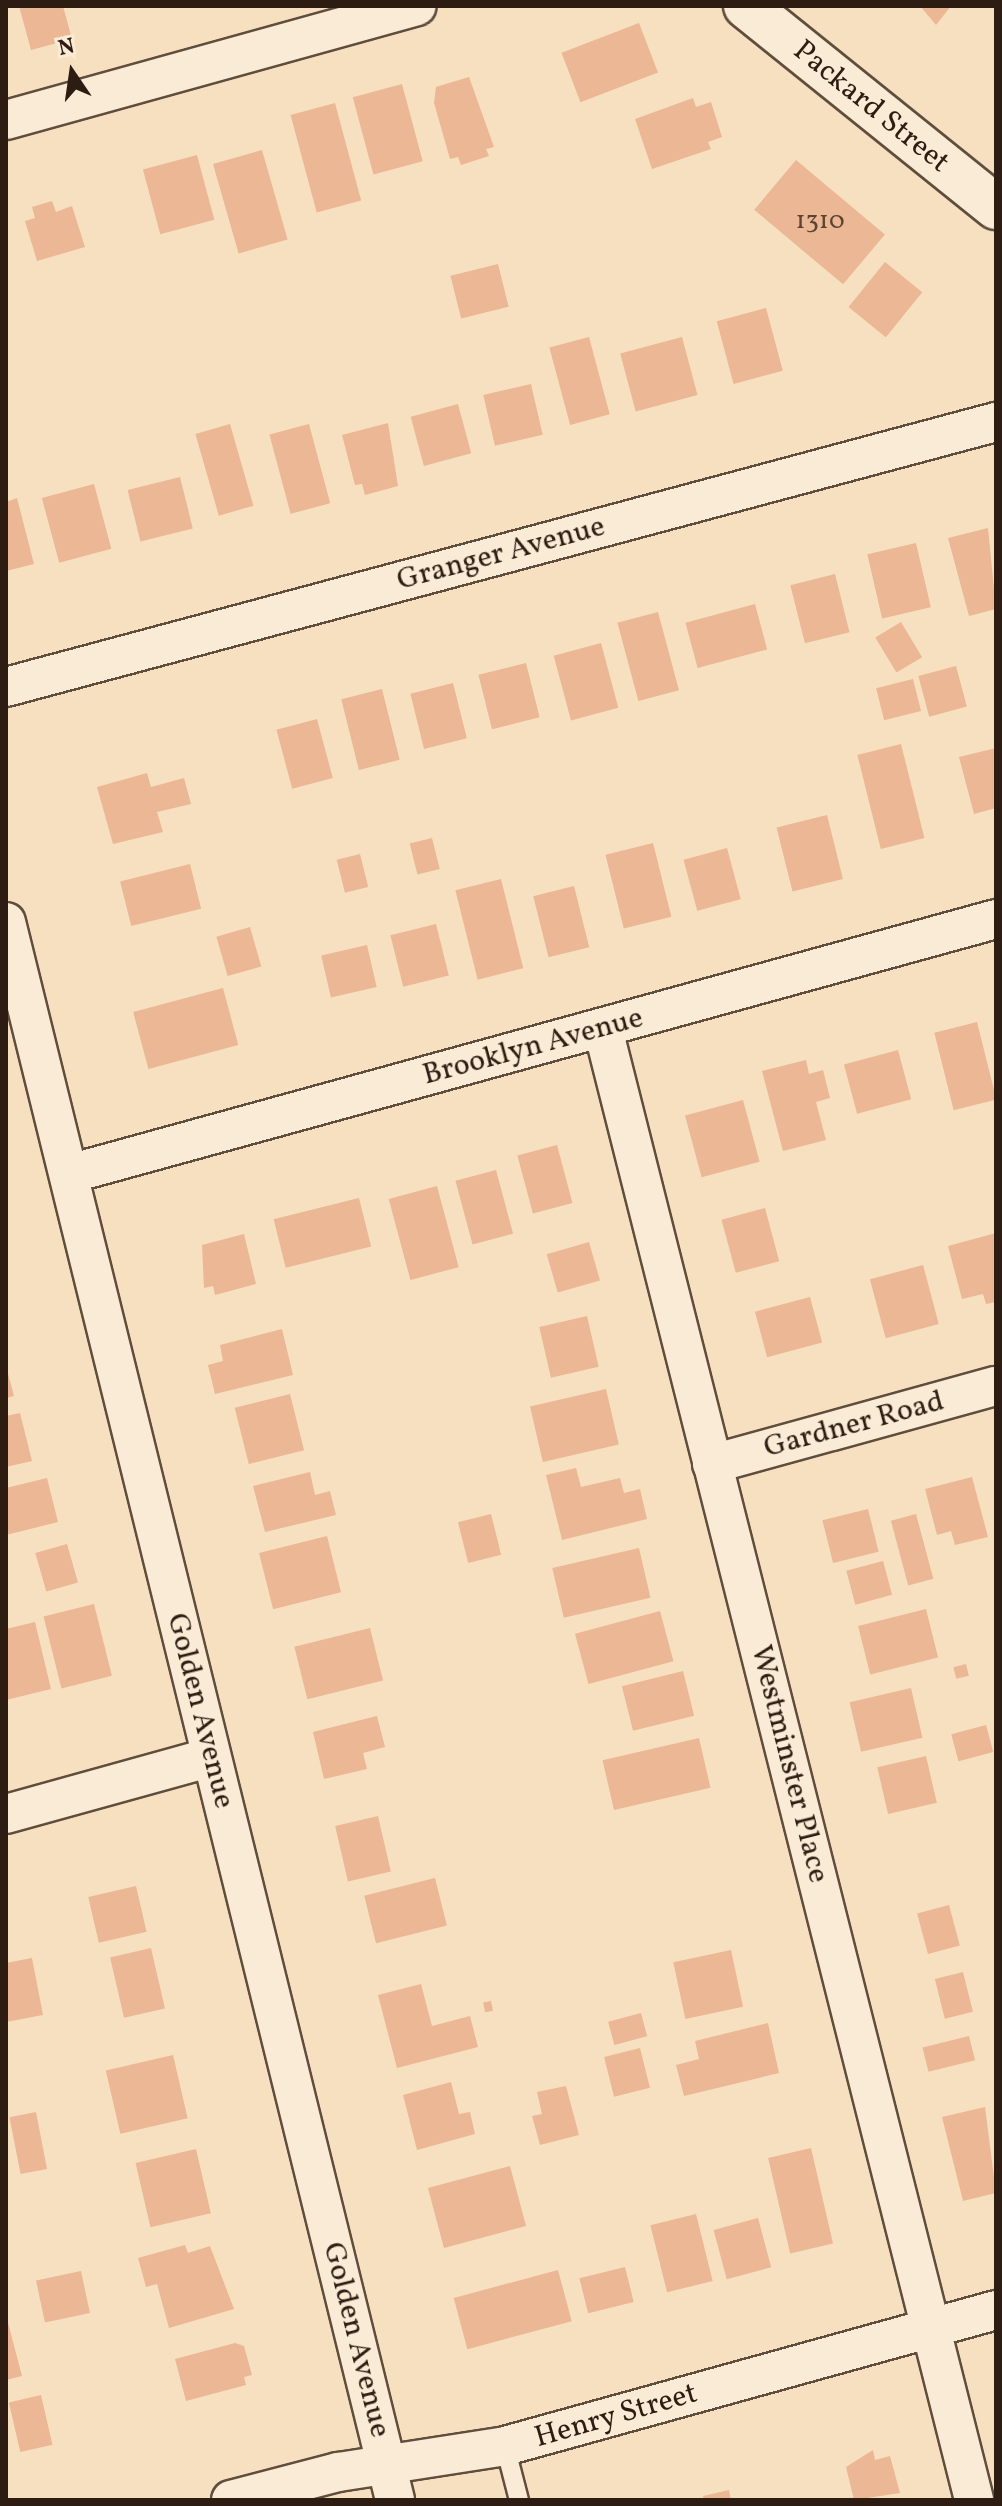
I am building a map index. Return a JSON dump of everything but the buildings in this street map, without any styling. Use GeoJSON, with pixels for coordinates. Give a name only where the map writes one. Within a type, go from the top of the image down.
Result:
{"type":"FeatureCollection","features":[{"type":"Feature","properties":{"kind":"main road","name":"Packard Street"},"geometry":{"type":"LineString","coordinates":[[746,6],[996,207]]}},
{"type":"Feature","properties":{"kind":"street"},"geometry":{"type":"LineString","coordinates":[[6,120],[360,13],[416,6]]}},
{"type":"Feature","properties":{"kind":"street","name":"Granger Avenue"},"geometry":{"type":"LineString","coordinates":[[6,687],[996,422]]}},
{"type":"Feature","properties":{"kind":"street","name":"Brooklyn Avenue"},"geometry":{"type":"LineString","coordinates":[[69,1174],[996,919]]}},
{"type":"Feature","properties":{"kind":"street","name":"Golden Avenue"},"geometry":{"type":"LineString","coordinates":[[6,922],[391,2484]]}},
{"type":"Feature","properties":{"kind":"street","name":"Westminster Place"},"geometry":{"type":"LineString","coordinates":[[603,1029],[974,2500]]}},
{"type":"Feature","properties":{"kind":"street","name":"Gardner Road"},"geometry":{"type":"LineString","coordinates":[[712,1464],[996,1386]]}},
{"type":"Feature","properties":{"kind":"street"},"geometry":{"type":"LineString","coordinates":[[6,1814],[211,1757]]}},
{"type":"Feature","properties":{"kind":"street","name":"Henry Street"},"geometry":{"type":"LineString","coordinates":[[231,2500],[391,2484],[505,2446],[996,2310]]}},
{"type":"Feature","properties":{"kind":"lane"},"geometry":{"type":"LineString","coordinates":[[505,2446],[519,2500]]}}]}
